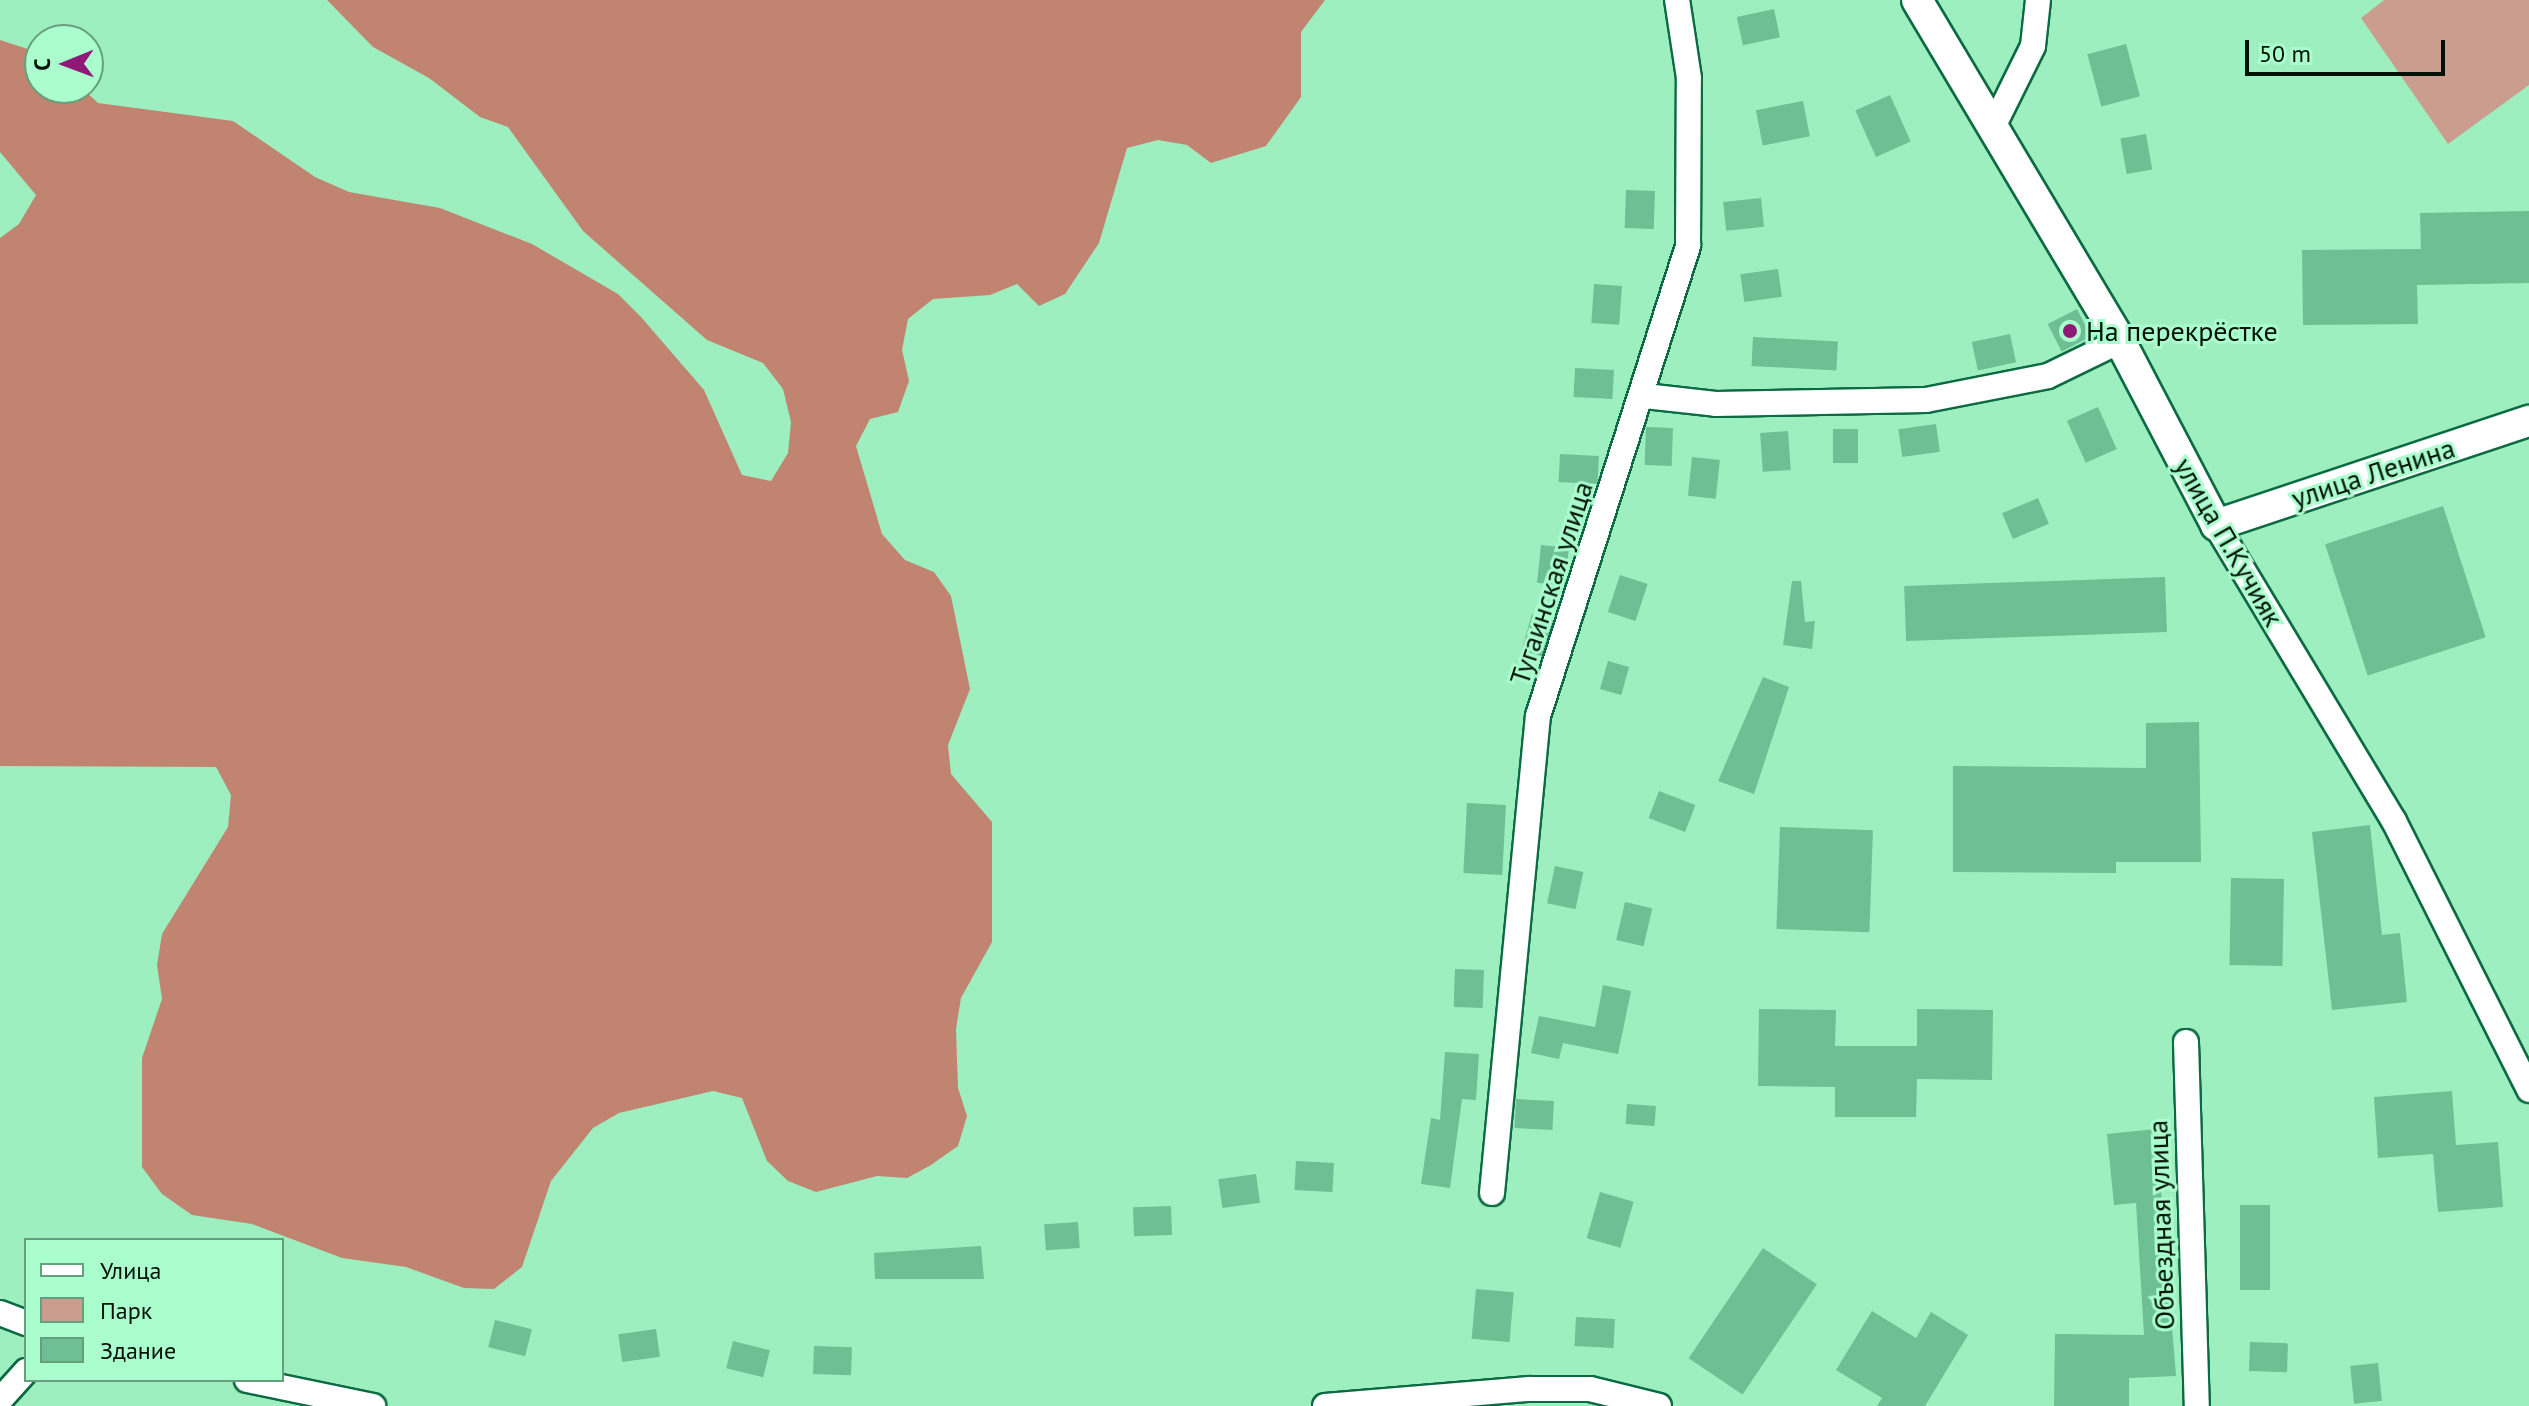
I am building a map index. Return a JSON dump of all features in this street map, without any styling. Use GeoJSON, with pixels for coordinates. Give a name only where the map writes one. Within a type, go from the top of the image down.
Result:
{"type":"FeatureCollection","features":[{"type":"Feature","properties":{"kind":"street","name":"Тугаинская улица"},"geometry":{"type":"LineString","coordinates":[[1492,1193],[1538,716],[1645,396],[1688,245],[1689,78],[1677,0]]}},
{"type":"Feature","properties":{"kind":"street","name":"улица П.Кучияк"},"geometry":{"type":"LineString","coordinates":[[1917,0],[2120,341],[2216,525],[2394,821],[2529,1090]]}},
{"type":"Feature","properties":{"kind":"street"},"geometry":{"type":"LineString","coordinates":[[1993,127],[2033,46],[2038,0]]}},
{"type":"Feature","properties":{"kind":"street"},"geometry":{"type":"LineString","coordinates":[[1645,396],[1716,404],[1926,400],[2048,376],[2120,341]]}},
{"type":"Feature","properties":{"kind":"street","name":"улица Ленина"},"geometry":{"type":"LineString","coordinates":[[2216,525],[2529,421]]}},
{"type":"Feature","properties":{"kind":"street","name":"Объездная улица"},"geometry":{"type":"LineString","coordinates":[[2186,1042],[2197,1406]]}},
{"type":"Feature","properties":{"kind":"street"},"geometry":{"type":"LineString","coordinates":[[0,1313],[24,1322]]}},
{"type":"Feature","properties":{"kind":"street"},"geometry":{"type":"LineString","coordinates":[[0,1400],[24,1373]]}},
{"type":"Feature","properties":{"kind":"street"},"geometry":{"type":"LineString","coordinates":[[257,1382],[373,1406]]}},
{"type":"Feature","properties":{"kind":"street"},"geometry":{"type":"LineString","coordinates":[[1325,1406],[1473,1400],[1590,1389],[1659,1406]]}},
{"type":"Feature","properties":{"kind":"green space"},"geometry":{"type":"Polygon","coordinates":[[[2384,0],[2529,0],[2529,85],[2448,144],[2361,18],[2384,0]]]}},
{"type":"Feature","properties":{"kind":"shaded area"},"geometry":{"type":"Polygon","coordinates":[[[327,0],[1325,0],[1301,32],[1301,97],[1266,146],[1211,163],[1187,145],[1158,140],[1127,148],[1099,243],[1065,294],[1039,306],[1017,284],[990,295],[933,299],[908,319],[902,350],[909,381],[898,412],[870,419],[856,446],[882,534],[905,560],[934,572],[951,596],[970,689],[948,745],[951,774],[992,822],[992,942],[961,998],[956,1029],[958,1088],[967,1116],[958,1146],[907,1178],[877,1176],[816,1192],[788,1181],[767,1161],[742,1098],[713,1091],[619,1113],[593,1128],[551,1181],[522,1267],[494,1289],[464,1288],[406,1267],[342,1258],[252,1224],[192,1215],[162,1194],[142,1167],[142,1058],[162,999],[157,965],[162,934],[228,827],[231,795],[216,767],[0,766],[0,238],[19,224],[36,195],[0,152],[0,40],[24,48],[24,104],[104,104],[233,121],[315,177],[349,192],[440,208],[532,244],[618,294],[641,317],[704,390],[742,475],[771,481],[788,453],[791,422],[783,389],[763,363],[707,340],[583,231],[508,127],[480,117],[429,78],[373,47],[327,0]]]}},
{"type":"Feature","properties":{"kind":"building"},"geometry":{"type":"Polygon","coordinates":[[[1774,9],[1780,37],[1743,45],[1737,17],[1774,9]]]}},
{"type":"Feature","properties":{"kind":"building"},"geometry":{"type":"Polygon","coordinates":[[[2126,44],[2140,96],[2101,107],[2087,54],[2126,44]]]}},
{"type":"Feature","properties":{"kind":"building"},"geometry":{"type":"Polygon","coordinates":[[[1890,95],[1911,142],[1876,157],[1855,110],[1890,95]]]}},
{"type":"Feature","properties":{"kind":"building"},"geometry":{"type":"Polygon","coordinates":[[[1803,101],[1810,136],[1763,145],[1756,110],[1803,101]]]}},
{"type":"Feature","properties":{"kind":"building"},"geometry":{"type":"Polygon","coordinates":[[[2146,134],[2152,169],[2127,174],[2120,139],[2146,134]]]}},
{"type":"Feature","properties":{"kind":"building"},"geometry":{"type":"Polygon","coordinates":[[[1626,190],[1655,191],[1654,229],[1625,228],[1626,190]]]}},
{"type":"Feature","properties":{"kind":"building"},"geometry":{"type":"Polygon","coordinates":[[[1761,198],[1764,227],[1726,231],[1723,202],[1761,198]]]}},
{"type":"Feature","properties":{"kind":"building"},"geometry":{"type":"Polygon","coordinates":[[[2529,211],[2529,283],[2417,285],[2418,324],[2303,325],[2302,250],[2421,249],[2420,213],[2529,211]]]}},
{"type":"Feature","properties":{"kind":"building"},"geometry":{"type":"Polygon","coordinates":[[[1778,269],[1782,297],[1744,302],[1740,274],[1778,269]]]}},
{"type":"Feature","properties":{"kind":"building"},"geometry":{"type":"Polygon","coordinates":[[[1594,284],[1622,286],[1619,325],[1591,323],[1594,284]]]}},
{"type":"Feature","properties":{"kind":"building","name":"На перекрёстке"},"geometry":{"type":"Polygon","coordinates":[[[2077,309],[2091,337],[2062,352],[2048,324],[2077,309]]]}},
{"type":"Feature","properties":{"kind":"building"},"geometry":{"type":"Polygon","coordinates":[[[2010,334],[2016,362],[1978,370],[1972,342],[2010,334]]]}},
{"type":"Feature","properties":{"kind":"building"},"geometry":{"type":"Polygon","coordinates":[[[1753,337],[1838,341],[1836,370],[1751,366],[1753,337]]]}},
{"type":"Feature","properties":{"kind":"building"},"geometry":{"type":"Polygon","coordinates":[[[1575,368],[1614,370],[1612,399],[1573,397],[1575,368]]]}},
{"type":"Feature","properties":{"kind":"building"},"geometry":{"type":"Polygon","coordinates":[[[2098,407],[2117,449],[2086,463],[2067,421],[2098,407]]]}},
{"type":"Feature","properties":{"kind":"building"},"geometry":{"type":"Polygon","coordinates":[[[1936,424],[1940,452],[1902,457],[1898,429],[1936,424]]]}},
{"type":"Feature","properties":{"kind":"building"},"geometry":{"type":"Polygon","coordinates":[[[1646,427],[1673,428],[1672,466],[1645,465],[1646,427]]]}},
{"type":"Feature","properties":{"kind":"building"},"geometry":{"type":"Polygon","coordinates":[[[1833,429],[1858,429],[1858,463],[1833,463],[1833,429]]]}},
{"type":"Feature","properties":{"kind":"building"},"geometry":{"type":"Polygon","coordinates":[[[1788,431],[1791,470],[1763,472],[1760,433],[1788,431]]]}},
{"type":"Feature","properties":{"kind":"building"},"geometry":{"type":"Polygon","coordinates":[[[1560,454],[1599,456],[1597,484],[1559,482],[1560,454]]]}},
{"type":"Feature","properties":{"kind":"building"},"geometry":{"type":"Polygon","coordinates":[[[1692,457],[1720,460],[1716,499],[1688,496],[1692,457]]]}},
{"type":"Feature","properties":{"kind":"building"},"geometry":{"type":"Polygon","coordinates":[[[2038,498],[2049,524],[2013,539],[2002,513],[2038,498]]]}},
{"type":"Feature","properties":{"kind":"building"},"geometry":{"type":"Polygon","coordinates":[[[2443,506],[2486,637],[2368,676],[2325,544],[2443,506]]]}},
{"type":"Feature","properties":{"kind":"building"},"geometry":{"type":"Polygon","coordinates":[[[1541,545],[1569,548],[1565,586],[1537,583],[1541,545]]]}},
{"type":"Feature","properties":{"kind":"building"},"geometry":{"type":"Polygon","coordinates":[[[1620,575],[1648,584],[1636,621],[1608,612],[1620,575]]]}},
{"type":"Feature","properties":{"kind":"building"},"geometry":{"type":"Polygon","coordinates":[[[2165,577],[2167,632],[1906,641],[1904,586],[2165,577]]]}},
{"type":"Feature","properties":{"kind":"building"},"geometry":{"type":"Polygon","coordinates":[[[1792,581],[1801,581],[1805,622],[1815,621],[1812,649],[1783,645],[1792,581]]]}},
{"type":"Feature","properties":{"kind":"building"},"geometry":{"type":"Polygon","coordinates":[[[1532,614],[1553,620],[1543,657],[1522,651],[1532,614]]]}},
{"type":"Feature","properties":{"kind":"building"},"geometry":{"type":"Polygon","coordinates":[[[1608,661],[1629,667],[1621,695],[1600,689],[1608,661]]]}},
{"type":"Feature","properties":{"kind":"building"},"geometry":{"type":"Polygon","coordinates":[[[1763,677],[1789,687],[1754,794],[1718,781],[1763,677]]]}},
{"type":"Feature","properties":{"kind":"building"},"geometry":{"type":"Polygon","coordinates":[[[2199,722],[2201,862],[2116,862],[2116,873],[1953,872],[1953,766],[2146,768],[2146,723],[2199,722]]]}},
{"type":"Feature","properties":{"kind":"building"},"geometry":{"type":"Polygon","coordinates":[[[1659,791],[1695,805],[1685,832],[1649,818],[1659,791]]]}},
{"type":"Feature","properties":{"kind":"building"},"geometry":{"type":"Polygon","coordinates":[[[1467,803],[1506,805],[1502,875],[1463,873],[1467,803]]]}},
{"type":"Feature","properties":{"kind":"building"},"geometry":{"type":"Polygon","coordinates":[[[2370,825],[2382,935],[2400,933],[2407,1002],[2332,1010],[2312,832],[2370,825]]]}},
{"type":"Feature","properties":{"kind":"building"},"geometry":{"type":"Polygon","coordinates":[[[1780,827],[1873,830],[1869,932],[1776,929],[1780,827]]]}},
{"type":"Feature","properties":{"kind":"building"},"geometry":{"type":"Polygon","coordinates":[[[1555,866],[1583,872],[1575,909],[1547,903],[1555,866]]]}},
{"type":"Feature","properties":{"kind":"building"},"geometry":{"type":"Polygon","coordinates":[[[2231,878],[2284,879],[2282,966],[2229,965],[2231,878]]]}},
{"type":"Feature","properties":{"kind":"building"},"geometry":{"type":"Polygon","coordinates":[[[1625,902],[1652,908],[1644,946],[1616,940],[1625,902]]]}},
{"type":"Feature","properties":{"kind":"building"},"geometry":{"type":"Polygon","coordinates":[[[1455,969],[1484,970],[1483,1008],[1454,1007],[1455,969]]]}},
{"type":"Feature","properties":{"kind":"building"},"geometry":{"type":"Polygon","coordinates":[[[1603,985],[1631,991],[1618,1054],[1563,1043],[1559,1059],[1531,1053],[1539,1016],[1595,1027],[1603,985]]]}},
{"type":"Feature","properties":{"kind":"building"},"geometry":{"type":"Polygon","coordinates":[[[1759,1009],[1836,1010],[1835,1046],[1917,1046],[1917,1009],[1993,1010],[1992,1080],[1917,1079],[1916,1117],[1835,1117],[1835,1087],[1758,1086],[1759,1009]]]}},
{"type":"Feature","properties":{"kind":"building"},"geometry":{"type":"Polygon","coordinates":[[[1445,1052],[1479,1054],[1476,1100],[1462,1099],[1450,1188],[1421,1184],[1431,1118],[1440,1120],[1445,1052]]]}},
{"type":"Feature","properties":{"kind":"building"},"geometry":{"type":"Polygon","coordinates":[[[2452,1091],[2456,1145],[2498,1142],[2503,1207],[2438,1212],[2433,1154],[2378,1158],[2374,1097],[2452,1091]]]}},
{"type":"Feature","properties":{"kind":"building"},"geometry":{"type":"Polygon","coordinates":[[[1516,1099],[1554,1101],[1552,1130],[1514,1128],[1516,1099]]]}},
{"type":"Feature","properties":{"kind":"building"},"geometry":{"type":"Polygon","coordinates":[[[1627,1104],[1656,1106],[1655,1126],[1626,1124],[1627,1104]]]}},
{"type":"Feature","properties":{"kind":"building"},"geometry":{"type":"Polygon","coordinates":[[[2156,1129],[2176,1376],[2129,1378],[2129,1406],[2054,1406],[2055,1334],[2144,1335],[2136,1203],[2114,1205],[2107,1134],[2156,1129]]]}},
{"type":"Feature","properties":{"kind":"building"},"geometry":{"type":"Polygon","coordinates":[[[1296,1161],[1334,1163],[1332,1192],[1294,1190],[1296,1161]]]}},
{"type":"Feature","properties":{"kind":"building"},"geometry":{"type":"Polygon","coordinates":[[[1256,1174],[1260,1203],[1222,1208],[1218,1179],[1256,1174]]]}},
{"type":"Feature","properties":{"kind":"building"},"geometry":{"type":"Polygon","coordinates":[[[1600,1192],[1634,1202],[1620,1248],[1587,1238],[1600,1192]]]}},
{"type":"Feature","properties":{"kind":"building"},"geometry":{"type":"Polygon","coordinates":[[[2240,1205],[2270,1205],[2270,1290],[2240,1290],[2240,1205]]]}},
{"type":"Feature","properties":{"kind":"building"},"geometry":{"type":"Polygon","coordinates":[[[1171,1206],[1172,1235],[1134,1236],[1133,1207],[1171,1206]]]}},
{"type":"Feature","properties":{"kind":"building"},"geometry":{"type":"Polygon","coordinates":[[[1078,1222],[1080,1248],[1046,1250],[1044,1224],[1078,1222]]]}},
{"type":"Feature","properties":{"kind":"building"},"geometry":{"type":"Polygon","coordinates":[[[981,1246],[984,1279],[875,1279],[874,1253],[981,1246]]]}},
{"type":"Feature","properties":{"kind":"building"},"geometry":{"type":"Polygon","coordinates":[[[1763,1248],[1817,1284],[1743,1395],[1689,1358],[1763,1248]]]}},
{"type":"Feature","properties":{"kind":"building"},"geometry":{"type":"Polygon","coordinates":[[[1476,1289],[1514,1292],[1509,1342],[1472,1339],[1476,1289]]]}},
{"type":"Feature","properties":{"kind":"building"},"geometry":{"type":"Polygon","coordinates":[[[1872,1311],[1916,1338],[1931,1312],[1968,1335],[1925,1406],[1877,1406],[1882,1398],[1836,1370],[1872,1311]]]}},
{"type":"Feature","properties":{"kind":"building"},"geometry":{"type":"Polygon","coordinates":[[[1576,1317],[1615,1319],[1613,1348],[1574,1346],[1576,1317]]]}},
{"type":"Feature","properties":{"kind":"building"},"geometry":{"type":"Polygon","coordinates":[[[495,1320],[532,1329],[525,1356],[488,1347],[495,1320]]]}},
{"type":"Feature","properties":{"kind":"building"},"geometry":{"type":"Polygon","coordinates":[[[656,1329],[660,1357],[622,1362],[618,1334],[656,1329]]]}},
{"type":"Feature","properties":{"kind":"building"},"geometry":{"type":"Polygon","coordinates":[[[733,1341],[770,1350],[763,1377],[726,1368],[733,1341]]]}},
{"type":"Feature","properties":{"kind":"building"},"geometry":{"type":"Polygon","coordinates":[[[2250,1342],[2288,1343],[2287,1372],[2249,1371],[2250,1342]]]}},
{"type":"Feature","properties":{"kind":"building"},"geometry":{"type":"Polygon","coordinates":[[[814,1346],[852,1347],[851,1375],[813,1374],[814,1346]]]}},
{"type":"Feature","properties":{"kind":"building"},"geometry":{"type":"Polygon","coordinates":[[[2378,1363],[2382,1401],[2354,1404],[2350,1366],[2378,1363]]]}},
{"type":"Feature","properties":{"kind":"place","name":"На перекрёстке"},"geometry":{"type":"Point","coordinates":[2070,331]}}]}
